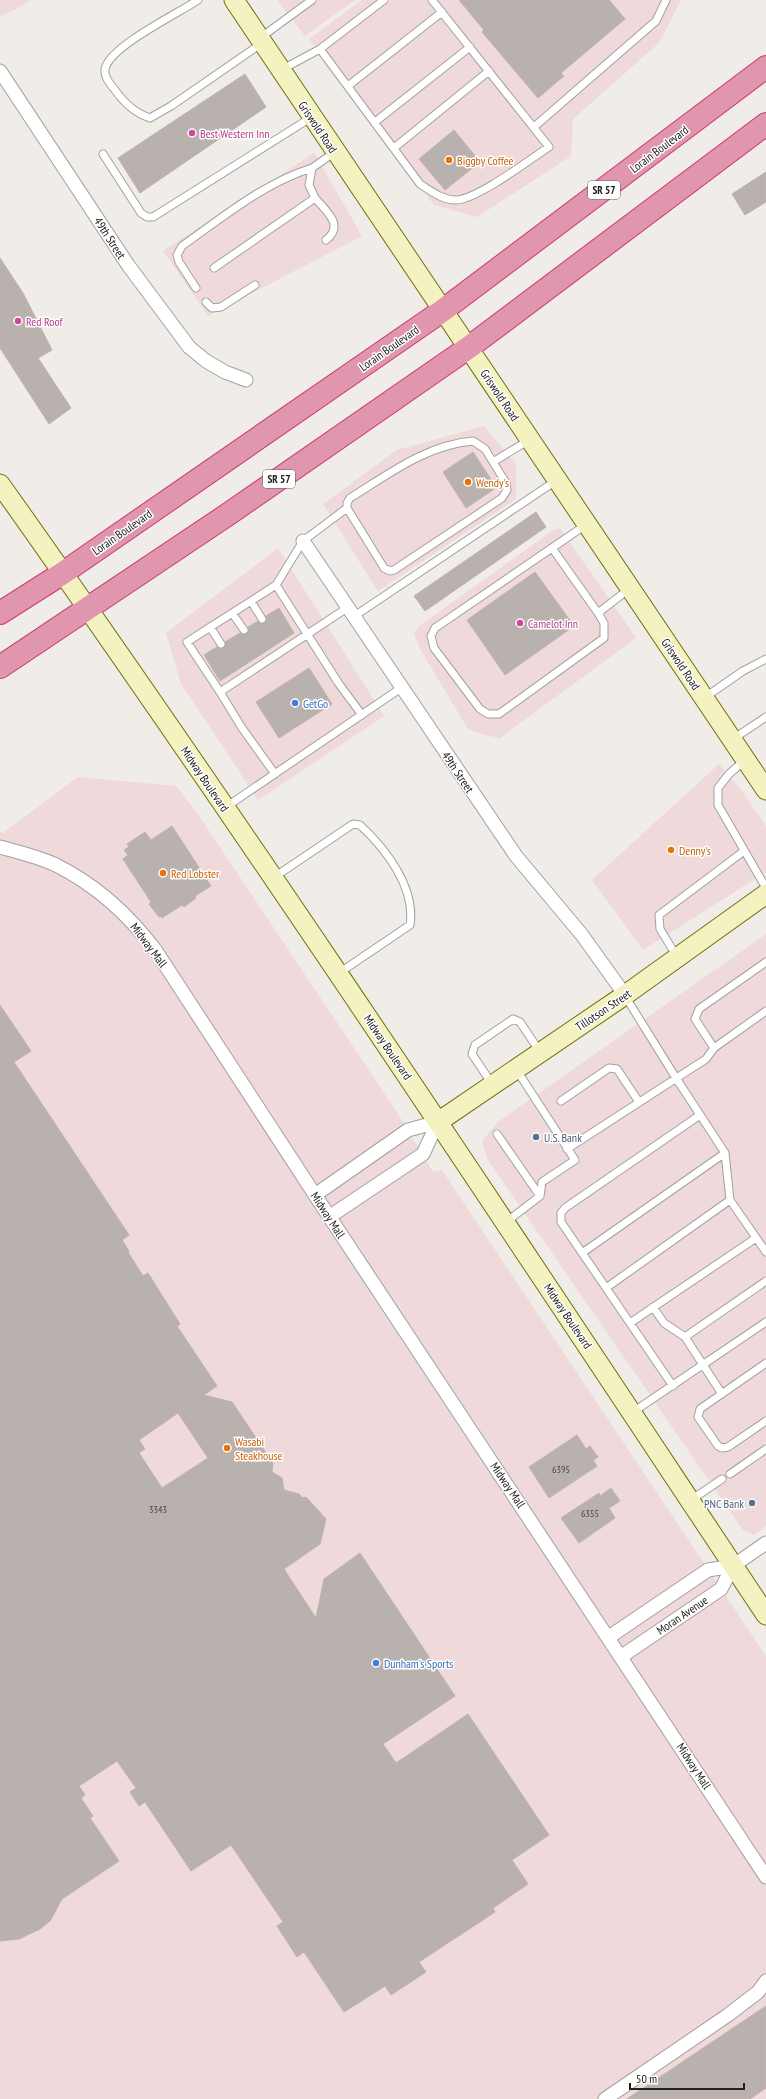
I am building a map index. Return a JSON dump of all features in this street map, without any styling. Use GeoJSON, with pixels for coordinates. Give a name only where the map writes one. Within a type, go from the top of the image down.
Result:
{"type":"FeatureCollection","features":[{"type":"Feature","properties":{"kind":"highway","name":"Lorain Boulevard"},"geometry":{"type":"LineString","coordinates":[[0,613],[63,573],[442,311],[766,68]]}},
{"type":"Feature","properties":{"kind":"highway","name":"SR 57"},"geometry":{"type":"LineString","coordinates":[[0,666],[286,475],[468,348],[766,124]]}},
{"type":"Feature","properties":{"kind":"street","name":"Griswold Road"},"geometry":{"type":"LineString","coordinates":[[234,0],[766,790]]}},
{"type":"Feature","properties":{"kind":"street","name":"49th Street"},"geometry":{"type":"LineString","coordinates":[[0,71],[128,265],[189,347],[206,361],[246,380]]}},
{"type":"Feature","properties":{"kind":"street","name":"Midway Boulevard"},"geometry":{"type":"LineString","coordinates":[[0,484],[88,608],[339,974],[633,1413],[766,1615]]}},
{"type":"Feature","properties":{"kind":"street","name":"49th Street"},"geometry":{"type":"LineString","coordinates":[[303,541],[350,613],[516,856],[582,935],[625,995]]}},
{"type":"Feature","properties":{"kind":"street","name":"Midway Mall"},"geometry":{"type":"LineString","coordinates":[[0,847],[55,865],[74,876],[106,897],[140,929],[329,1217],[622,1656],[766,1877]]}},
{"type":"Feature","properties":{"kind":"street","name":"Tillotson Street"},"geometry":{"type":"LineString","coordinates":[[315,1195],[408,1130],[438,1122],[625,995],[766,894]]}},
{"type":"Feature","properties":{"kind":"street"},"geometry":{"type":"LineString","coordinates":[[329,1217],[423,1154],[438,1122]]}},
{"type":"Feature","properties":{"kind":"street","name":"Moran Avenue"},"geometry":{"type":"LineString","coordinates":[[609,1637],[708,1570],[733,1566],[766,1543]]}},
{"type":"Feature","properties":{"kind":"street","name":"Moran Avenue"},"geometry":{"type":"LineString","coordinates":[[622,1656],[721,1589],[733,1566]]}},
{"type":"Feature","properties":{"kind":"street"},"geometry":{"type":"LineString","coordinates":[[605,2099],[728,2016],[758,1992],[766,1981]]}},
{"type":"Feature","properties":{"kind":"lane"},"geometry":{"type":"LineString","coordinates":[[198,0],[145,32],[118,51],[105,66],[105,77],[128,106],[139,115],[150,118],[171,106],[261,40],[310,1]]}},
{"type":"Feature","properties":{"kind":"lane"},"geometry":{"type":"LineString","coordinates":[[281,70],[320,49],[384,0]]}},
{"type":"Feature","properties":{"kind":"lane"},"geometry":{"type":"LineString","coordinates":[[320,49],[420,184],[437,196],[456,200],[474,196],[549,147],[432,0]]}},
{"type":"Feature","properties":{"kind":"lane"},"geometry":{"type":"LineString","coordinates":[[534,127],[656,21],[665,3],[657,0]]}},
{"type":"Feature","properties":{"kind":"lane"},"geometry":{"type":"LineString","coordinates":[[348,86],[442,12]]}},
{"type":"Feature","properties":{"kind":"lane"},"geometry":{"type":"LineString","coordinates":[[375,122],[470,47]]}},
{"type":"Feature","properties":{"kind":"lane"},"geometry":{"type":"LineString","coordinates":[[394,148],[489,71]]}},
{"type":"Feature","properties":{"kind":"lane"},"geometry":{"type":"LineString","coordinates":[[103,154],[141,213],[147,218],[153,216],[312,117]]}},
{"type":"Feature","properties":{"kind":"lane"},"geometry":{"type":"LineString","coordinates":[[196,288],[179,262],[178,255],[182,246],[262,190],[296,173],[312,168],[335,152]]}},
{"type":"Feature","properties":{"kind":"lane"},"geometry":{"type":"LineString","coordinates":[[312,168],[309,185],[315,198],[331,217],[335,227],[333,234],[326,240]]}},
{"type":"Feature","properties":{"kind":"lane"},"geometry":{"type":"LineString","coordinates":[[214,268],[315,198]]}},
{"type":"Feature","properties":{"kind":"lane"},"geometry":{"type":"LineString","coordinates":[[206,302],[212,308],[221,307],[255,285]]}},
{"type":"Feature","properties":{"kind":"lane"},"geometry":{"type":"LineString","coordinates":[[493,462],[530,440]]}},
{"type":"Feature","properties":{"kind":"lane"},"geometry":{"type":"LineString","coordinates":[[473,441],[485,449],[493,462],[506,483],[506,490],[502,498],[394,570],[390,571],[384,568],[347,508],[346,503],[350,498],[408,462],[434,449],[458,442],[473,441]]}},
{"type":"Feature","properties":{"kind":"lane"},"geometry":{"type":"LineString","coordinates":[[220,692],[308,633],[350,613],[557,480]]}},
{"type":"Feature","properties":{"kind":"lane"},"geometry":{"type":"LineString","coordinates":[[275,774],[242,728],[187,642],[276,585],[303,541],[347,508]]}},
{"type":"Feature","properties":{"kind":"lane"},"geometry":{"type":"LineString","coordinates":[[552,548],[604,623],[604,638],[499,714],[488,714],[480,709],[434,648],[431,636],[435,628],[587,524]]}},
{"type":"Feature","properties":{"kind":"lane"},"geometry":{"type":"LineString","coordinates":[[276,585],[308,633],[339,684],[362,715]]}},
{"type":"Feature","properties":{"kind":"lane"},"geometry":{"type":"LineString","coordinates":[[598,613],[630,588]]}},
{"type":"Feature","properties":{"kind":"lane"},"geometry":{"type":"LineString","coordinates":[[251,601],[262,619]]}},
{"type":"Feature","properties":{"kind":"lane"},"geometry":{"type":"LineString","coordinates":[[232,613],[244,630]]}},
{"type":"Feature","properties":{"kind":"lane"},"geometry":{"type":"LineString","coordinates":[[210,627],[221,644]]}},
{"type":"Feature","properties":{"kind":"lane"},"geometry":{"type":"LineString","coordinates":[[278,644],[283,650]]}},
{"type":"Feature","properties":{"kind":"lane"},"geometry":{"type":"LineString","coordinates":[[260,655],[265,662]]}},
{"type":"Feature","properties":{"kind":"lane"},"geometry":{"type":"LineString","coordinates":[[704,698],[743,671],[766,659]]}},
{"type":"Feature","properties":{"kind":"lane"},"geometry":{"type":"LineString","coordinates":[[238,670],[242,677]]}},
{"type":"Feature","properties":{"kind":"lane"},"geometry":{"type":"LineString","coordinates":[[225,808],[401,688]]}},
{"type":"Feature","properties":{"kind":"lane"},"geometry":{"type":"LineString","coordinates":[[732,740],[766,717]]}},
{"type":"Feature","properties":{"kind":"lane"},"geometry":{"type":"LineString","coordinates":[[745,760],[728,774],[718,788],[718,805],[766,888]]}},
{"type":"Feature","properties":{"kind":"lane"},"geometry":{"type":"LineString","coordinates":[[273,878],[353,824],[360,825],[377,840],[398,873],[407,894],[412,914],[410,925],[339,974]]}},
{"type":"Feature","properties":{"kind":"lane"},"geometry":{"type":"LineString","coordinates":[[677,958],[660,929],[659,915],[744,851]]}},
{"type":"Feature","properties":{"kind":"lane"},"geometry":{"type":"LineString","coordinates":[[714,1048],[695,1019],[699,1009],[766,962]]}},
{"type":"Feature","properties":{"kind":"lane"},"geometry":{"type":"LineString","coordinates":[[625,995],[676,1078],[725,1153],[730,1200],[766,1252]]}},
{"type":"Feature","properties":{"kind":"lane"},"geometry":{"type":"LineString","coordinates":[[568,1149],[706,1059],[714,1048],[766,1011]]}},
{"type":"Feature","properties":{"kind":"lane"},"geometry":{"type":"LineString","coordinates":[[492,1085],[472,1054],[475,1045],[502,1026],[513,1019],[520,1022],[540,1052]]}},
{"type":"Feature","properties":{"kind":"lane"},"geometry":{"type":"LineString","coordinates":[[561,1101],[610,1068],[617,1069],[639,1102]]}},
{"type":"Feature","properties":{"kind":"lane"},"geometry":{"type":"LineString","coordinates":[[505,1223],[540,1196],[542,1182],[575,1160],[516,1069]]}},
{"type":"Feature","properties":{"kind":"lane"},"geometry":{"type":"LineString","coordinates":[[672,1386],[561,1222],[561,1213],[565,1208],[700,1115]]}},
{"type":"Feature","properties":{"kind":"lane"},"geometry":{"type":"LineString","coordinates":[[497,1134],[540,1196]]}},
{"type":"Feature","properties":{"kind":"lane"},"geometry":{"type":"LineString","coordinates":[[582,1253],[725,1153]]}},
{"type":"Feature","properties":{"kind":"lane"},"geometry":{"type":"LineString","coordinates":[[606,1288],[730,1200]]}},
{"type":"Feature","properties":{"kind":"lane"},"geometry":{"type":"LineString","coordinates":[[630,1323],[756,1238]]}},
{"type":"Feature","properties":{"kind":"lane"},"geometry":{"type":"LineString","coordinates":[[685,1337],[766,1281]]}},
{"type":"Feature","properties":{"kind":"lane"},"geometry":{"type":"LineString","coordinates":[[653,1307],[664,1324],[685,1337],[722,1394]]}},
{"type":"Feature","properties":{"kind":"lane"},"geometry":{"type":"LineString","coordinates":[[633,1413],[766,1322]]}},
{"type":"Feature","properties":{"kind":"lane"},"geometry":{"type":"LineString","coordinates":[[766,1364],[698,1412],[698,1417],[718,1446],[722,1448],[728,1447],[766,1421]]}},
{"type":"Feature","properties":{"kind":"lane"},"geometry":{"type":"LineString","coordinates":[[730,1474],[766,1449]]}},
{"type":"Feature","properties":{"kind":"lane"},"geometry":{"type":"LineString","coordinates":[[690,1501],[722,1480]]}},
{"type":"Feature","properties":{"kind":"shaded area"},"geometry":{"type":"Polygon","coordinates":[[[0,0],[30,0],[17,9],[0,16],[0,0]]]}},
{"type":"Feature","properties":{"kind":"shaded area"},"geometry":{"type":"Polygon","coordinates":[[[277,0],[355,0],[305,36],[277,0]]]}},
{"type":"Feature","properties":{"kind":"shaded area"},"geometry":{"type":"Polygon","coordinates":[[[362,0],[681,0],[659,43],[573,119],[571,156],[477,217],[434,205],[309,39],[362,0]]]}},
{"type":"Feature","properties":{"kind":"shaded area"},"geometry":{"type":"Polygon","coordinates":[[[314,153],[362,236],[208,316],[163,251],[314,153]]]}},
{"type":"Feature","properties":{"kind":"shaded area"},"geometry":{"type":"Polygon","coordinates":[[[484,426],[516,464],[516,499],[378,591],[323,504],[397,450],[484,426]]]}},
{"type":"Feature","properties":{"kind":"shaded area"},"geometry":{"type":"Polygon","coordinates":[[[560,528],[636,638],[500,738],[468,729],[420,649],[414,634],[419,626],[552,531],[560,528]]]}},
{"type":"Feature","properties":{"kind":"shaded area"},"geometry":{"type":"Polygon","coordinates":[[[278,548],[384,716],[258,800],[181,684],[166,633],[278,548]]]}},
{"type":"Feature","properties":{"kind":"shaded area"},"geometry":{"type":"Polygon","coordinates":[[[719,764],[739,787],[766,826],[766,872],[643,950],[592,880],[719,764]]]}},
{"type":"Feature","properties":{"kind":"shaded area"},"geometry":{"type":"Polygon","coordinates":[[[78,777],[176,786],[195,810],[398,1114],[433,1172],[442,1170],[766,1656],[766,2099],[0,2099],[0,832],[3,833],[78,777]]]}},
{"type":"Feature","properties":{"kind":"shaded area"},"geometry":{"type":"Polygon","coordinates":[[[766,934],[766,1526],[754,1535],[743,1530],[488,1160],[482,1141],[498,1122],[766,934]]]}},
{"type":"Feature","properties":{"kind":"building"},"geometry":{"type":"Polygon","coordinates":[[[459,0],[609,0],[625,19],[561,73],[564,76],[538,98],[482,32],[484,30],[459,0]]]}},
{"type":"Feature","properties":{"kind":"building","name":"Best Western Inn"},"geometry":{"type":"Polygon","coordinates":[[[245,74],[266,107],[140,193],[118,158],[245,74]]]}},
{"type":"Feature","properties":{"kind":"building","name":"Biggby Coffee"},"geometry":{"type":"Polygon","coordinates":[[[454,130],[480,162],[445,190],[419,159],[454,130]]]}},
{"type":"Feature","properties":{"kind":"building"},"geometry":{"type":"Polygon","coordinates":[[[766,172],[766,202],[745,215],[732,194],[766,172]]]}},
{"type":"Feature","properties":{"kind":"building","name":"Red Roof"},"geometry":{"type":"Polygon","coordinates":[[[0,258],[23,293],[52,350],[38,358],[71,408],[49,424],[0,348],[0,258]]]}},
{"type":"Feature","properties":{"kind":"building"},"geometry":{"type":"Polygon","coordinates":[[[473,452],[494,484],[493,490],[466,508],[443,472],[473,452]]]}},
{"type":"Feature","properties":{"kind":"building"},"geometry":{"type":"Polygon","coordinates":[[[536,512],[546,527],[425,611],[414,596],[536,512]]]}},
{"type":"Feature","properties":{"kind":"building","name":"Camelot Inn"},"geometry":{"type":"Polygon","coordinates":[[[535,572],[574,626],[505,675],[467,620],[535,572]]]}},
{"type":"Feature","properties":{"kind":"building"},"geometry":{"type":"Polygon","coordinates":[[[279,608],[294,633],[220,681],[204,655],[217,647],[223,648],[225,642],[240,633],[247,634],[248,627],[258,621],[262,624],[265,623],[266,616],[279,608]]]}},
{"type":"Feature","properties":{"kind":"building"},"geometry":{"type":"Polygon","coordinates":[[[309,668],[332,704],[279,738],[256,702],[309,668]]]}},
{"type":"Feature","properties":{"kind":"building"},"geometry":{"type":"Polygon","coordinates":[[[172,826],[211,886],[195,896],[196,898],[184,907],[182,905],[162,918],[161,916],[159,917],[149,904],[151,902],[123,859],[128,855],[124,850],[129,847],[127,844],[145,832],[151,840],[172,826]]]}},
{"type":"Feature","properties":{"kind":"building"},"geometry":{"type":"Polygon","coordinates":[[[0,1005],[31,1051],[14,1062],[129,1235],[122,1240],[129,1251],[128,1252],[143,1276],[148,1273],[180,1324],[177,1326],[217,1386],[204,1395],[232,1402],[273,1463],[272,1472],[282,1478],[284,1490],[299,1494],[303,1498],[306,1497],[326,1519],[320,1544],[284,1569],[316,1618],[324,1579],[360,1553],[455,1696],[383,1744],[396,1763],[468,1714],[549,1835],[512,1860],[528,1884],[493,1908],[495,1912],[419,1962],[426,1972],[391,1995],[385,1986],[344,2012],[304,1952],[297,1957],[277,1926],[283,1922],[231,1845],[191,1871],[145,1802],[139,1806],[130,1792],[136,1788],[117,1761],[79,1786],[85,1795],[81,1798],[93,1816],[90,1818],[119,1861],[62,1899],[50,1921],[40,1929],[19,1939],[0,1941],[0,1005]],[[178,1413],[139,1440],[145,1449],[139,1453],[162,1488],[208,1458],[178,1413]]]}},
{"type":"Feature","properties":{"kind":"building"},"geometry":{"type":"Polygon","coordinates":[[[577,1435],[586,1449],[590,1446],[598,1457],[593,1460],[597,1466],[549,1498],[529,1467],[577,1435]]]}},
{"type":"Feature","properties":{"kind":"building"},"geometry":{"type":"Polygon","coordinates":[[[611,1488],[620,1501],[609,1508],[615,1518],[579,1543],[561,1518],[599,1493],[600,1496],[611,1488]]]}},
{"type":"Feature","properties":{"kind":"building"},"geometry":{"type":"Polygon","coordinates":[[[766,2006],[766,2088],[750,2099],[627,2099],[766,2006]]]}},
{"type":"Feature","properties":{"kind":"place","name":"Best Western Inn"},"geometry":{"type":"Point","coordinates":[192,133]}},
{"type":"Feature","properties":{"kind":"place","name":"Biggby Coffee"},"geometry":{"type":"Point","coordinates":[449,160]}},
{"type":"Feature","properties":{"kind":"place","name":"Red Roof"},"geometry":{"type":"Point","coordinates":[18,321]}},
{"type":"Feature","properties":{"kind":"place","name":"Wendy's"},"geometry":{"type":"Point","coordinates":[468,482]}},
{"type":"Feature","properties":{"kind":"place","name":"Camelot Inn"},"geometry":{"type":"Point","coordinates":[520,623]}},
{"type":"Feature","properties":{"kind":"place","name":"GetGo"},"geometry":{"type":"Point","coordinates":[295,703]}},
{"type":"Feature","properties":{"kind":"place","name":"Denny's"},"geometry":{"type":"Point","coordinates":[671,850]}},
{"type":"Feature","properties":{"kind":"place","name":"Red Lobster"},"geometry":{"type":"Point","coordinates":[163,873]}},
{"type":"Feature","properties":{"kind":"place","name":"U.S. Bank"},"geometry":{"type":"Point","coordinates":[536,1137]}},
{"type":"Feature","properties":{"kind":"place","name":"Wasabi Steakhouse"},"geometry":{"type":"Point","coordinates":[227,1448]}},
{"type":"Feature","properties":{"kind":"place","name":"PNC Bank"},"geometry":{"type":"Point","coordinates":[752,1503]}},
{"type":"Feature","properties":{"kind":"place","name":"Dunham's Sports"},"geometry":{"type":"Point","coordinates":[376,1663]}}]}
